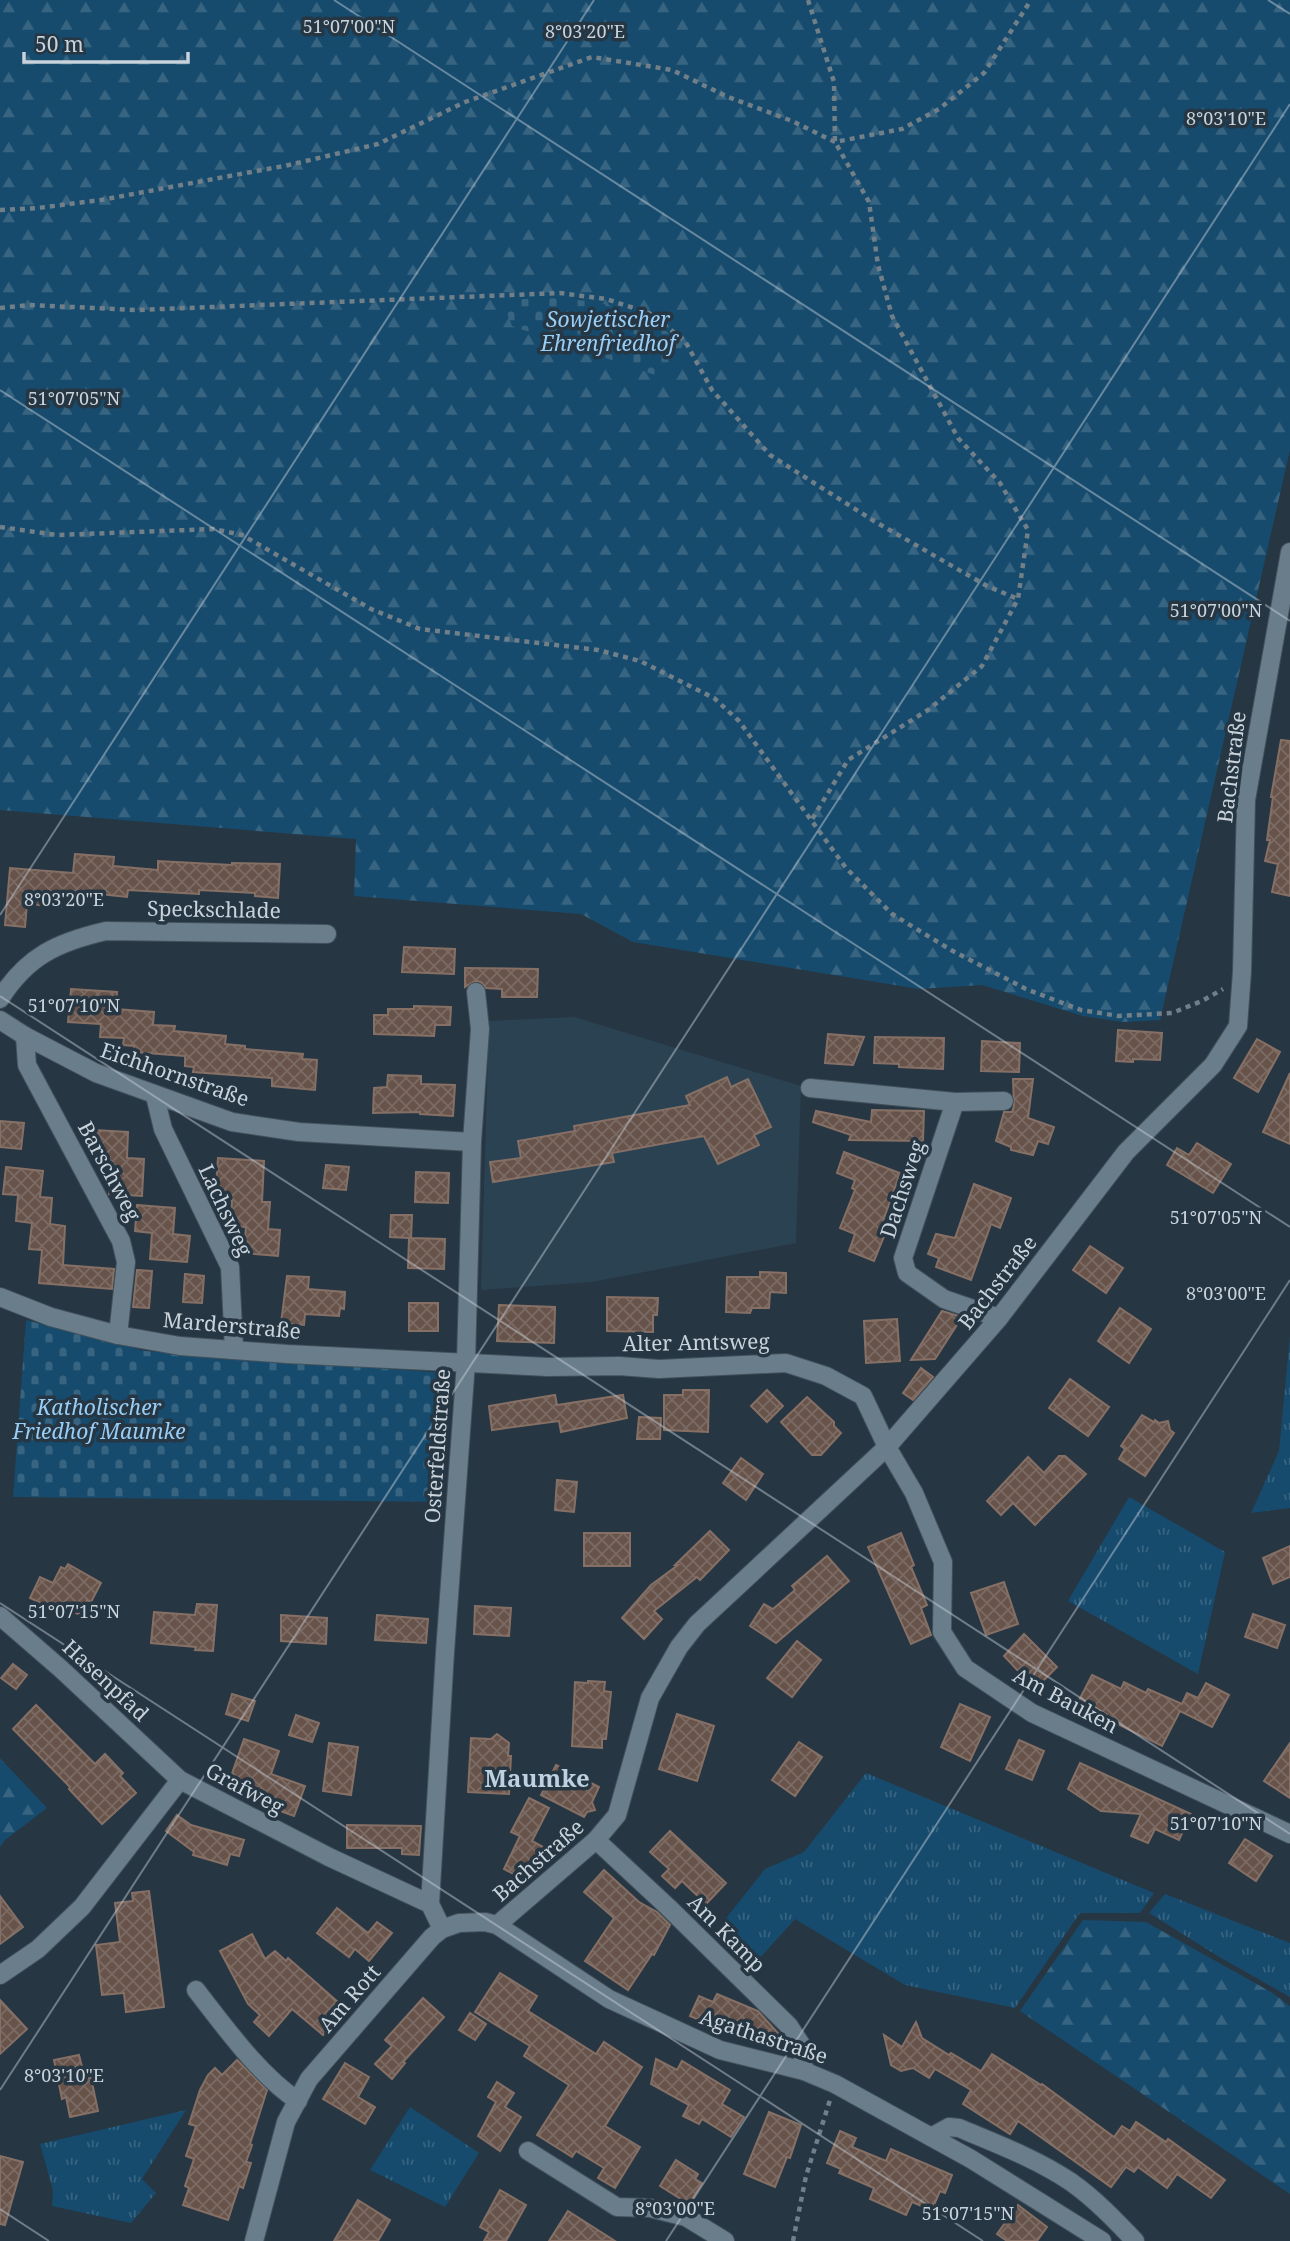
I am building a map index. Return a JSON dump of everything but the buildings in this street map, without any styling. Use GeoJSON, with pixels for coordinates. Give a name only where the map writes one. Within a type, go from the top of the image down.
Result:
{"type":"FeatureCollection","features":[{"type":"Feature","properties":{"kind":"street","name":"Bachstraße"},"geometry":{"type":"LineString","coordinates":[[497,1925],[596,1840],[617,1815],[650,1698],[679,1647],[698,1624],[887,1447],[999,1318],[1126,1152],[1213,1065],[1238,1026],[1242,980],[1246,800],[1290,552]]}},
{"type":"Feature","properties":{"kind":"street","name":"Speckschlade"},"geometry":{"type":"LineString","coordinates":[[0,999],[14,977],[41,955],[74,938],[106,931],[327,934]]}},
{"type":"Feature","properties":{"kind":"street","name":"Osterfeldstraße"},"geometry":{"type":"LineString","coordinates":[[430,1904],[466,1362],[472,1142],[480,1029],[476,992]]}},
{"type":"Feature","properties":{"kind":"street","name":"Eichhornstraße"},"geometry":{"type":"LineString","coordinates":[[0,1020],[24,1036],[96,1073],[232,1122],[286,1130],[472,1142]]}},
{"type":"Feature","properties":{"kind":"street","name":"Barschweg"},"geometry":{"type":"LineString","coordinates":[[24,1036],[27,1065],[121,1241],[126,1262],[118,1335]]}},
{"type":"Feature","properties":{"kind":"street"},"geometry":{"type":"LineString","coordinates":[[810,1088],[955,1102],[1004,1101]]}},
{"type":"Feature","properties":{"kind":"street","name":"Lachsweg"},"geometry":{"type":"LineString","coordinates":[[155,1096],[163,1129],[230,1267],[234,1349]]}},
{"type":"Feature","properties":{"kind":"street","name":"Dachsweg"},"geometry":{"type":"LineString","coordinates":[[955,1102],[903,1258],[907,1273],[944,1299],[999,1318]]}},
{"type":"Feature","properties":{"kind":"street","name":"Marderstraße"},"geometry":{"type":"LineString","coordinates":[[0,1297],[51,1317],[118,1335],[180,1346],[466,1362]]}},
{"type":"Feature","properties":{"kind":"street","name":"Alter Amtsweg"},"geometry":{"type":"LineString","coordinates":[[466,1362],[659,1369],[786,1363],[827,1376],[863,1396],[887,1447]]}},
{"type":"Feature","properties":{"kind":"street","name":"Am Bauken"},"geometry":{"type":"LineString","coordinates":[[887,1447],[914,1493],[943,1562],[942,1632],[965,1668],[1032,1713],[1290,1835]]}},
{"type":"Feature","properties":{"kind":"street","name":"Hasenpfad"},"geometry":{"type":"LineString","coordinates":[[0,1616],[180,1780]]}},
{"type":"Feature","properties":{"kind":"street","name":"Grafweg"},"geometry":{"type":"LineString","coordinates":[[0,1975],[38,1949],[82,1907],[180,1780],[272,1828],[430,1904]]}},
{"type":"Feature","properties":{"kind":"street","name":"Am Kamp"},"geometry":{"type":"LineString","coordinates":[[596,1840],[789,2026],[802,2046],[804,2071]]}},
{"type":"Feature","properties":{"kind":"street"},"geometry":{"type":"LineString","coordinates":[[430,1904],[442,1929],[472,1921],[497,1925]]}},
{"type":"Feature","properties":{"kind":"street","name":"Agathastraße"},"geometry":{"type":"LineString","coordinates":[[497,1925],[609,1999],[720,2050],[804,2071],[835,2084],[931,2137],[1102,2241]]}},
{"type":"Feature","properties":{"kind":"street","name":"Am Rott"},"geometry":{"type":"LineString","coordinates":[[254,2241],[286,2122],[309,2078],[432,1937],[442,1929]]}},
{"type":"Feature","properties":{"kind":"street"},"geometry":{"type":"LineString","coordinates":[[196,1990],[283,2091],[298,2101]]}},
{"type":"Feature","properties":{"kind":"street"},"geometry":{"type":"LineString","coordinates":[[931,2137],[949,2127],[959,2128],[1035,2162],[1070,2181],[1096,2201],[1135,2241]]}},
{"type":"Feature","properties":{"kind":"street"},"geometry":{"type":"LineString","coordinates":[[528,2151],[617,2207],[650,2208],[686,2217],[725,2241]]}},
{"type":"Feature","properties":{"kind":"path"},"geometry":{"type":"LineString","coordinates":[[808,0],[834,82],[835,142],[869,202],[878,265],[892,316],[958,438],[1000,483],[1028,530],[1018,599],[982,666],[928,710],[848,760],[811,821]]}},
{"type":"Feature","properties":{"kind":"path"},"geometry":{"type":"LineString","coordinates":[[0,210],[101,200],[289,165],[378,144],[465,102],[592,58],[672,70],[835,142],[902,129],[939,109],[984,73],[1031,0]]}},
{"type":"Feature","properties":{"kind":"path"},"geometry":{"type":"LineString","coordinates":[[0,308],[29,305],[137,310],[548,294],[606,299],[649,313],[685,341],[712,390],[770,455],[986,586],[1018,599]]}},
{"type":"Feature","properties":{"kind":"path"},"geometry":{"type":"LineString","coordinates":[[0,527],[57,536],[214,529],[242,536],[372,609],[420,629],[598,650],[640,661],[714,698],[739,720],[846,868],[892,914],[951,950],[1026,989],[1081,1010],[1137,1016],[1172,1013],[1202,1002],[1235,981],[1242,980]]}},
{"type":"Feature","properties":{"kind":"path"},"geometry":{"type":"LineString","coordinates":[[793,2241],[806,2176],[835,2084]]}},
{"type":"Feature","properties":{"kind":"shaded area"},"geometry":{"type":"Polygon","coordinates":[[[574,1017],[801,1086],[796,1243],[592,1282],[481,1290],[489,1021],[574,1017]]]}},
{"type":"Feature","properties":{"kind":"green space"},"geometry":{"type":"Polygon","coordinates":[[[0,0],[1290,0],[1290,450],[1160,1020],[1123,1022],[1083,1016],[982,985],[919,989],[633,942],[581,914],[354,896],[356,839],[0,810],[0,0]]]}},
{"type":"Feature","properties":{"kind":"green space","name":"Sowjetischer Ehrenfriedhof"},"geometry":{"type":"Polygon","coordinates":[[[546,298],[585,301],[619,308],[652,322],[683,345],[664,378],[512,326],[502,300],[546,298]]]}},
{"type":"Feature","properties":{"kind":"green space","name":"Katholischer Friedhof Maumke"},"geometry":{"type":"Polygon","coordinates":[[[26,1320],[145,1351],[445,1373],[441,1502],[13,1497],[26,1320]]]}},
{"type":"Feature","properties":{"kind":"green space"},"geometry":{"type":"Polygon","coordinates":[[[1290,1336],[1290,1508],[1251,1513],[1279,1451],[1290,1336]]]}},
{"type":"Feature","properties":{"kind":"green space"},"geometry":{"type":"Polygon","coordinates":[[[1129,1497],[1225,1552],[1198,1674],[1068,1601],[1129,1497]]]}},
{"type":"Feature","properties":{"kind":"green space"},"geometry":{"type":"Polygon","coordinates":[[[0,1758],[47,1808],[5,1840],[0,1847],[0,1758]]]}},
{"type":"Feature","properties":{"kind":"green space"},"geometry":{"type":"Polygon","coordinates":[[[866,1773],[1154,1893],[1140,1913],[1080,1913],[1015,2008],[905,1985],[795,1919],[750,1969],[713,1935],[765,1869],[804,1852],[866,1773]]]}},
{"type":"Feature","properties":{"kind":"green space"},"geometry":{"type":"Polygon","coordinates":[[[1165,1894],[1290,1943],[1290,1997],[1149,1913],[1165,1894]]]}},
{"type":"Feature","properties":{"kind":"green space"},"geometry":{"type":"Polygon","coordinates":[[[1083,1920],[1146,1922],[1271,1992],[1290,2006],[1290,2194],[1020,2011],[1083,1920]]]}},
{"type":"Feature","properties":{"kind":"green space"},"geometry":{"type":"Polygon","coordinates":[[[410,2107],[479,2153],[445,2207],[370,2170],[410,2107]]]}},
{"type":"Feature","properties":{"kind":"green space"},"geometry":{"type":"Polygon","coordinates":[[[186,2110],[142,2179],[156,2193],[131,2223],[52,2206],[53,2190],[40,2144],[186,2110]]]}},
{"type":"Feature","properties":{"kind":"district","name":"Maumke"},"geometry":{"type":"Point","coordinates":[537,1777]}}]}
